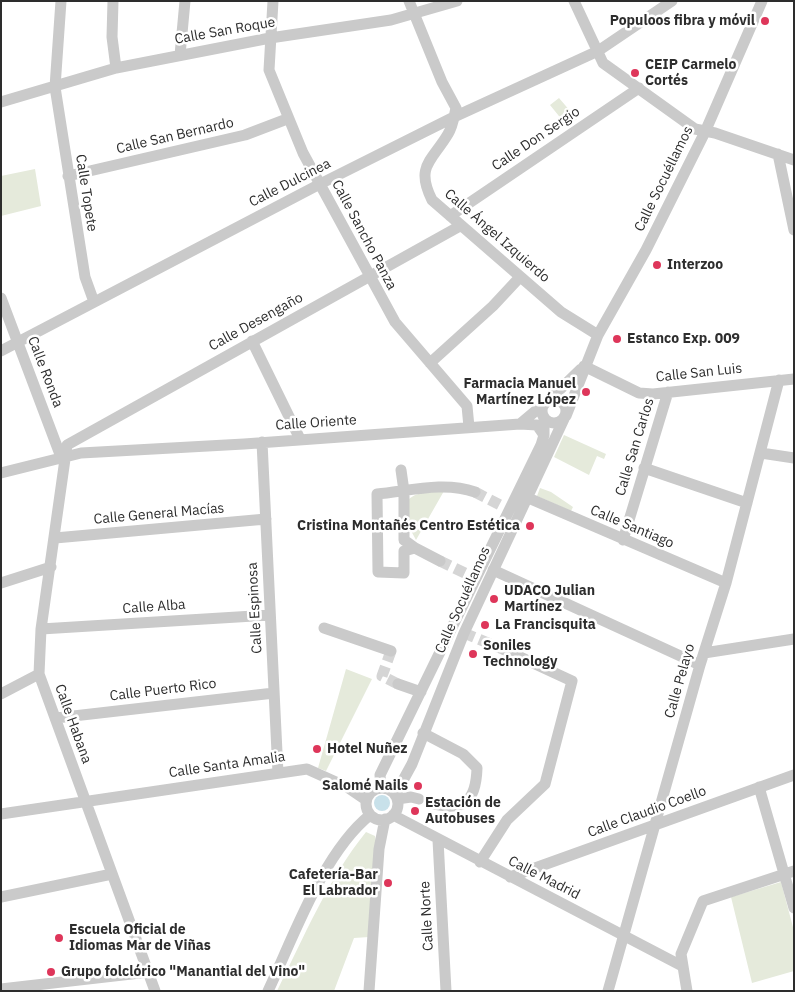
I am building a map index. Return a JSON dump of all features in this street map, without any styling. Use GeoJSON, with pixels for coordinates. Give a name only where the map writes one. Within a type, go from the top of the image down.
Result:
{"type":"FeatureCollection","features":[{"type":"Feature","properties":{"kind":"street","name":"Calle Topete"},"geometry":{"type":"LineString","coordinates":[[61,1],[54,87],[85,278],[94,302]]}},
{"type":"Feature","properties":{"kind":"street"},"geometry":{"type":"LineString","coordinates":[[112,1],[112,37],[116,68]]}},
{"type":"Feature","properties":{"kind":"street"},"geometry":{"type":"LineString","coordinates":[[180,54],[185,1]]}},
{"type":"Feature","properties":{"kind":"street","name":"Calle Sancho Panza"},"geometry":{"type":"LineString","coordinates":[[273,1],[269,70],[288,119],[369,278],[395,322],[467,406],[470,427]]}},
{"type":"Feature","properties":{"kind":"street"},"geometry":{"type":"LineString","coordinates":[[409,1],[442,82],[456,108],[454,117]]}},
{"type":"Feature","properties":{"kind":"street","name":"Calle San Roque"},"geometry":{"type":"LineString","coordinates":[[1,102],[116,68],[180,54],[414,15],[457,1]]}},
{"type":"Feature","properties":{"kind":"street"},"geometry":{"type":"LineString","coordinates":[[574,1],[603,63],[695,129],[715,133],[794,160]]}},
{"type":"Feature","properties":{"kind":"street","name":"Calle Dulcinea"},"geometry":{"type":"LineString","coordinates":[[1,351],[320,184],[454,117],[598,51],[672,1]]}},
{"type":"Feature","properties":{"kind":"street","name":"Calle Socuéllamos"},"geometry":{"type":"LineString","coordinates":[[369,991],[381,817],[398,806],[396,797],[412,764],[464,633],[565,417],[598,335],[646,250],[705,132],[762,1]]}},
{"type":"Feature","properties":{"kind":"street","name":"Calle Don Sergio"},"geometry":{"type":"LineString","coordinates":[[450,216],[639,88]]}},
{"type":"Feature","properties":{"kind":"street","name":"Calle Ángel Izquierdo"},"geometry":{"type":"LineString","coordinates":[[454,117],[448,135],[426,164],[424,173],[427,189],[432,200],[561,312],[598,335]]}},
{"type":"Feature","properties":{"kind":"street","name":"Calle San Bernardo"},"geometry":{"type":"LineString","coordinates":[[68,176],[245,135],[288,119]]}},
{"type":"Feature","properties":{"kind":"street"},"geometry":{"type":"LineString","coordinates":[[778,154],[794,230]]}},
{"type":"Feature","properties":{"kind":"street","name":"Calle Desengaño"},"geometry":{"type":"LineString","coordinates":[[68,449],[252,341],[460,226]]}},
{"type":"Feature","properties":{"kind":"street"},"geometry":{"type":"LineString","coordinates":[[430,363],[493,306],[520,277]]}},
{"type":"Feature","properties":{"kind":"street","name":"Calle Ronda"},"geometry":{"type":"LineString","coordinates":[[1,298],[17,342],[68,449]]}},
{"type":"Feature","properties":{"kind":"street"},"geometry":{"type":"LineString","coordinates":[[252,341],[300,439]]}},
{"type":"Feature","properties":{"kind":"street","name":"Calle Socuéllamos"},"geometry":{"type":"LineString","coordinates":[[547,401],[584,366]]}},
{"type":"Feature","properties":{"kind":"street","name":"Calle San Luis"},"geometry":{"type":"LineString","coordinates":[[584,366],[639,393],[668,392],[794,379]]}},
{"type":"Feature","properties":{"kind":"street","name":"Calle Pelayo"},"geometry":{"type":"LineString","coordinates":[[608,991],[700,665],[726,583],[779,380]]}},
{"type":"Feature","properties":{"kind":"street","name":"Calle San Carlos"},"geometry":{"type":"LineString","coordinates":[[623,540],[668,392]]}},
{"type":"Feature","properties":{"kind":"street"},"geometry":{"type":"LineString","coordinates":[[520,424],[547,401],[556,398],[563,402],[566,408],[565,417],[554,423],[544,418],[542,410],[547,401]]}},
{"type":"Feature","properties":{"kind":"street","name":"Calle Socuéllamos"},"geometry":{"type":"LineString","coordinates":[[381,788],[380,775],[421,692],[473,577],[544,435],[544,418]]}},
{"type":"Feature","properties":{"kind":"street"},"geometry":{"type":"LineString","coordinates":[[520,424],[537,425],[544,435]]}},
{"type":"Feature","properties":{"kind":"street","name":"Calle Oriente"},"geometry":{"type":"LineString","coordinates":[[1,473],[68,449],[81,453],[520,424]]}},
{"type":"Feature","properties":{"kind":"street","name":"Calle Espinosa"},"geometry":{"type":"LineString","coordinates":[[262,442],[278,772]]}},
{"type":"Feature","properties":{"kind":"street","name":"Calle Habana"},"geometry":{"type":"LineString","coordinates":[[68,449],[41,629],[39,674],[156,991]]}},
{"type":"Feature","properties":{"kind":"street"},"geometry":{"type":"LineString","coordinates":[[761,453],[794,458]]}},
{"type":"Feature","properties":{"kind":"street"},"geometry":{"type":"LineString","coordinates":[[644,468],[747,503]]}},
{"type":"Feature","properties":{"kind":"street"},"geometry":{"type":"LineString","coordinates":[[401,470],[404,491],[404,540],[440,561]]}},
{"type":"Feature","properties":{"kind":"street"},"geometry":{"type":"LineString","coordinates":[[415,548],[404,551],[404,573],[378,572],[377,494],[453,486],[475,492]]}},
{"type":"Feature","properties":{"kind":"street","name":"Calle Santiago"},"geometry":{"type":"LineString","coordinates":[[526,498],[726,583]]}},
{"type":"Feature","properties":{"kind":"street","name":"Calle General Macías"},"geometry":{"type":"LineString","coordinates":[[55,538],[266,519]]}},
{"type":"Feature","properties":{"kind":"street"},"geometry":{"type":"LineString","coordinates":[[1,582],[51,567]]}},
{"type":"Feature","properties":{"kind":"street"},"geometry":{"type":"LineString","coordinates":[[493,570],[700,665]]}},
{"type":"Feature","properties":{"kind":"street","name":"Calle Alba"},"geometry":{"type":"LineString","coordinates":[[41,629],[270,614]]}},
{"type":"Feature","properties":{"kind":"street"},"geometry":{"type":"LineString","coordinates":[[324,628],[391,651]]}},
{"type":"Feature","properties":{"kind":"street"},"geometry":{"type":"LineString","coordinates":[[704,653],[794,639]]}},
{"type":"Feature","properties":{"kind":"street"},"geometry":{"type":"LineString","coordinates":[[480,862],[506,820],[545,784],[572,681],[505,650]]}},
{"type":"Feature","properties":{"kind":"street"},"geometry":{"type":"LineString","coordinates":[[1,694],[39,674]]}},
{"type":"Feature","properties":{"kind":"street"},"geometry":{"type":"LineString","coordinates":[[398,684],[421,692]]}},
{"type":"Feature","properties":{"kind":"street","name":"Calle Puerto Rico"},"geometry":{"type":"LineString","coordinates":[[56,718],[274,692]]}},
{"type":"Feature","properties":{"kind":"street"},"geometry":{"type":"LineString","coordinates":[[268,991],[317,887],[344,840],[381,817],[366,805],[366,800],[371,791],[381,788],[390,790],[396,797],[411,797],[454,808],[466,804],[474,793],[477,768],[463,754],[423,733]]}},
{"type":"Feature","properties":{"kind":"street","name":"Calle Santa Amalia"},"geometry":{"type":"LineString","coordinates":[[1,814],[307,769],[347,787],[366,800]]}},
{"type":"Feature","properties":{"kind":"street","name":"Calle Claudio Coello"},"geometry":{"type":"LineString","coordinates":[[510,877],[794,775]]}},
{"type":"Feature","properties":{"kind":"street"},"geometry":{"type":"LineString","coordinates":[[759,787],[789,873],[794,908]]}},
{"type":"Feature","properties":{"kind":"street","name":"Calle Madrid"},"geometry":{"type":"LineString","coordinates":[[381,817],[438,840],[682,966]]}},
{"type":"Feature","properties":{"kind":"street","name":"Calle Norte"},"geometry":{"type":"LineString","coordinates":[[438,840],[446,991]]}},
{"type":"Feature","properties":{"kind":"street"},"geometry":{"type":"LineString","coordinates":[[687,991],[681,954],[703,901],[789,873]]}},
{"type":"Feature","properties":{"kind":"street"},"geometry":{"type":"LineString","coordinates":[[1,897],[112,874]]}},
{"type":"Feature","properties":{"kind":"street"},"geometry":{"type":"LineString","coordinates":[[1,989],[149,972]]}},
{"type":"Feature","properties":{"kind":"shaded area"},"geometry":{"type":"Polygon","coordinates":[[[559,98],[577,119],[567,126],[550,105],[559,98]]]}},
{"type":"Feature","properties":{"kind":"shaded area"},"geometry":{"type":"Polygon","coordinates":[[[35,169],[41,206],[1,216],[1,176],[35,169]]]}},
{"type":"Feature","properties":{"kind":"shaded area"},"geometry":{"type":"Polygon","coordinates":[[[564,435],[606,454],[604,459],[597,456],[589,475],[554,457],[564,435]]]}},
{"type":"Feature","properties":{"kind":"shaded area"},"geometry":{"type":"Polygon","coordinates":[[[540,488],[551,492],[573,507],[571,511],[537,496],[540,488]]]}},
{"type":"Feature","properties":{"kind":"shaded area"},"geometry":{"type":"Polygon","coordinates":[[[444,491],[416,540],[409,527],[407,501],[415,495],[444,491]]]}},
{"type":"Feature","properties":{"kind":"shaded area"},"geometry":{"type":"Polygon","coordinates":[[[346,669],[372,679],[326,771],[318,768],[346,669]]]}},
{"type":"Feature","properties":{"kind":"shaded area"},"geometry":{"type":"Polygon","coordinates":[[[366,832],[375,836],[378,850],[369,937],[354,938],[334,991],[277,991],[328,889],[352,850],[366,832]]]}},
{"type":"Feature","properties":{"kind":"shaded area"},"geometry":{"type":"Polygon","coordinates":[[[781,882],[794,931],[794,971],[752,983],[731,897],[781,882]]]}},
{"type":"Feature","properties":{"kind":"water"},"geometry":{"type":"Polygon","coordinates":[[[382,795],[388,797],[390,803],[388,809],[382,811],[376,809],[374,803],[376,797],[382,795]]]}},
{"type":"Feature","properties":{"kind":"tunnel"},"geometry":{"type":"LineString","coordinates":[[475,492],[504,507]]}},
{"type":"Feature","properties":{"kind":"tunnel"},"geometry":{"type":"LineString","coordinates":[[440,561],[469,575]]}},
{"type":"Feature","properties":{"kind":"tunnel"},"geometry":{"type":"LineString","coordinates":[[464,633],[505,650]]}},
{"type":"Feature","properties":{"kind":"tunnel"},"geometry":{"type":"LineString","coordinates":[[391,651],[382,676],[398,684]]}},
{"type":"Feature","properties":{"kind":"place","name":"Populoos fibra y móvil"},"geometry":{"type":"Point","coordinates":[765,21]}},
{"type":"Feature","properties":{"kind":"place","name":"CEIP Carmelo Cortés"},"geometry":{"type":"Point","coordinates":[635,73]}},
{"type":"Feature","properties":{"kind":"place","name":"Interzoo"},"geometry":{"type":"Point","coordinates":[657,265]}},
{"type":"Feature","properties":{"kind":"place","name":"Estanco Exp. 009"},"geometry":{"type":"Point","coordinates":[617,339]}},
{"type":"Feature","properties":{"kind":"place","name":"Farmacia Manuel Martínez López"},"geometry":{"type":"Point","coordinates":[586,392]}},
{"type":"Feature","properties":{"kind":"place","name":"Cristina Montañés Centro Estética"},"geometry":{"type":"Point","coordinates":[530,526]}},
{"type":"Feature","properties":{"kind":"place","name":"UDACO Julian Martínez"},"geometry":{"type":"Point","coordinates":[494,599]}},
{"type":"Feature","properties":{"kind":"place","name":"La Francisquita"},"geometry":{"type":"Point","coordinates":[485,625]}},
{"type":"Feature","properties":{"kind":"place","name":"Soniles Technology"},"geometry":{"type":"Point","coordinates":[473,654]}},
{"type":"Feature","properties":{"kind":"place","name":"Hotel Nuñez"},"geometry":{"type":"Point","coordinates":[317,749]}},
{"type":"Feature","properties":{"kind":"place","name":"Salomé Nails"},"geometry":{"type":"Point","coordinates":[418,786]}},
{"type":"Feature","properties":{"kind":"place","name":"Estación de Autobuses"},"geometry":{"type":"Point","coordinates":[415,811]}},
{"type":"Feature","properties":{"kind":"place","name":"Cafetería-Bar El Labrador"},"geometry":{"type":"Point","coordinates":[388,883]}},
{"type":"Feature","properties":{"kind":"place","name":"Escuela Oficial de Idiomas Mar de Viñas"},"geometry":{"type":"Point","coordinates":[59,938]}},
{"type":"Feature","properties":{"kind":"place","name":"Grupo folclórico \"Manantial del Vino\""},"geometry":{"type":"Point","coordinates":[51,972]}}]}
